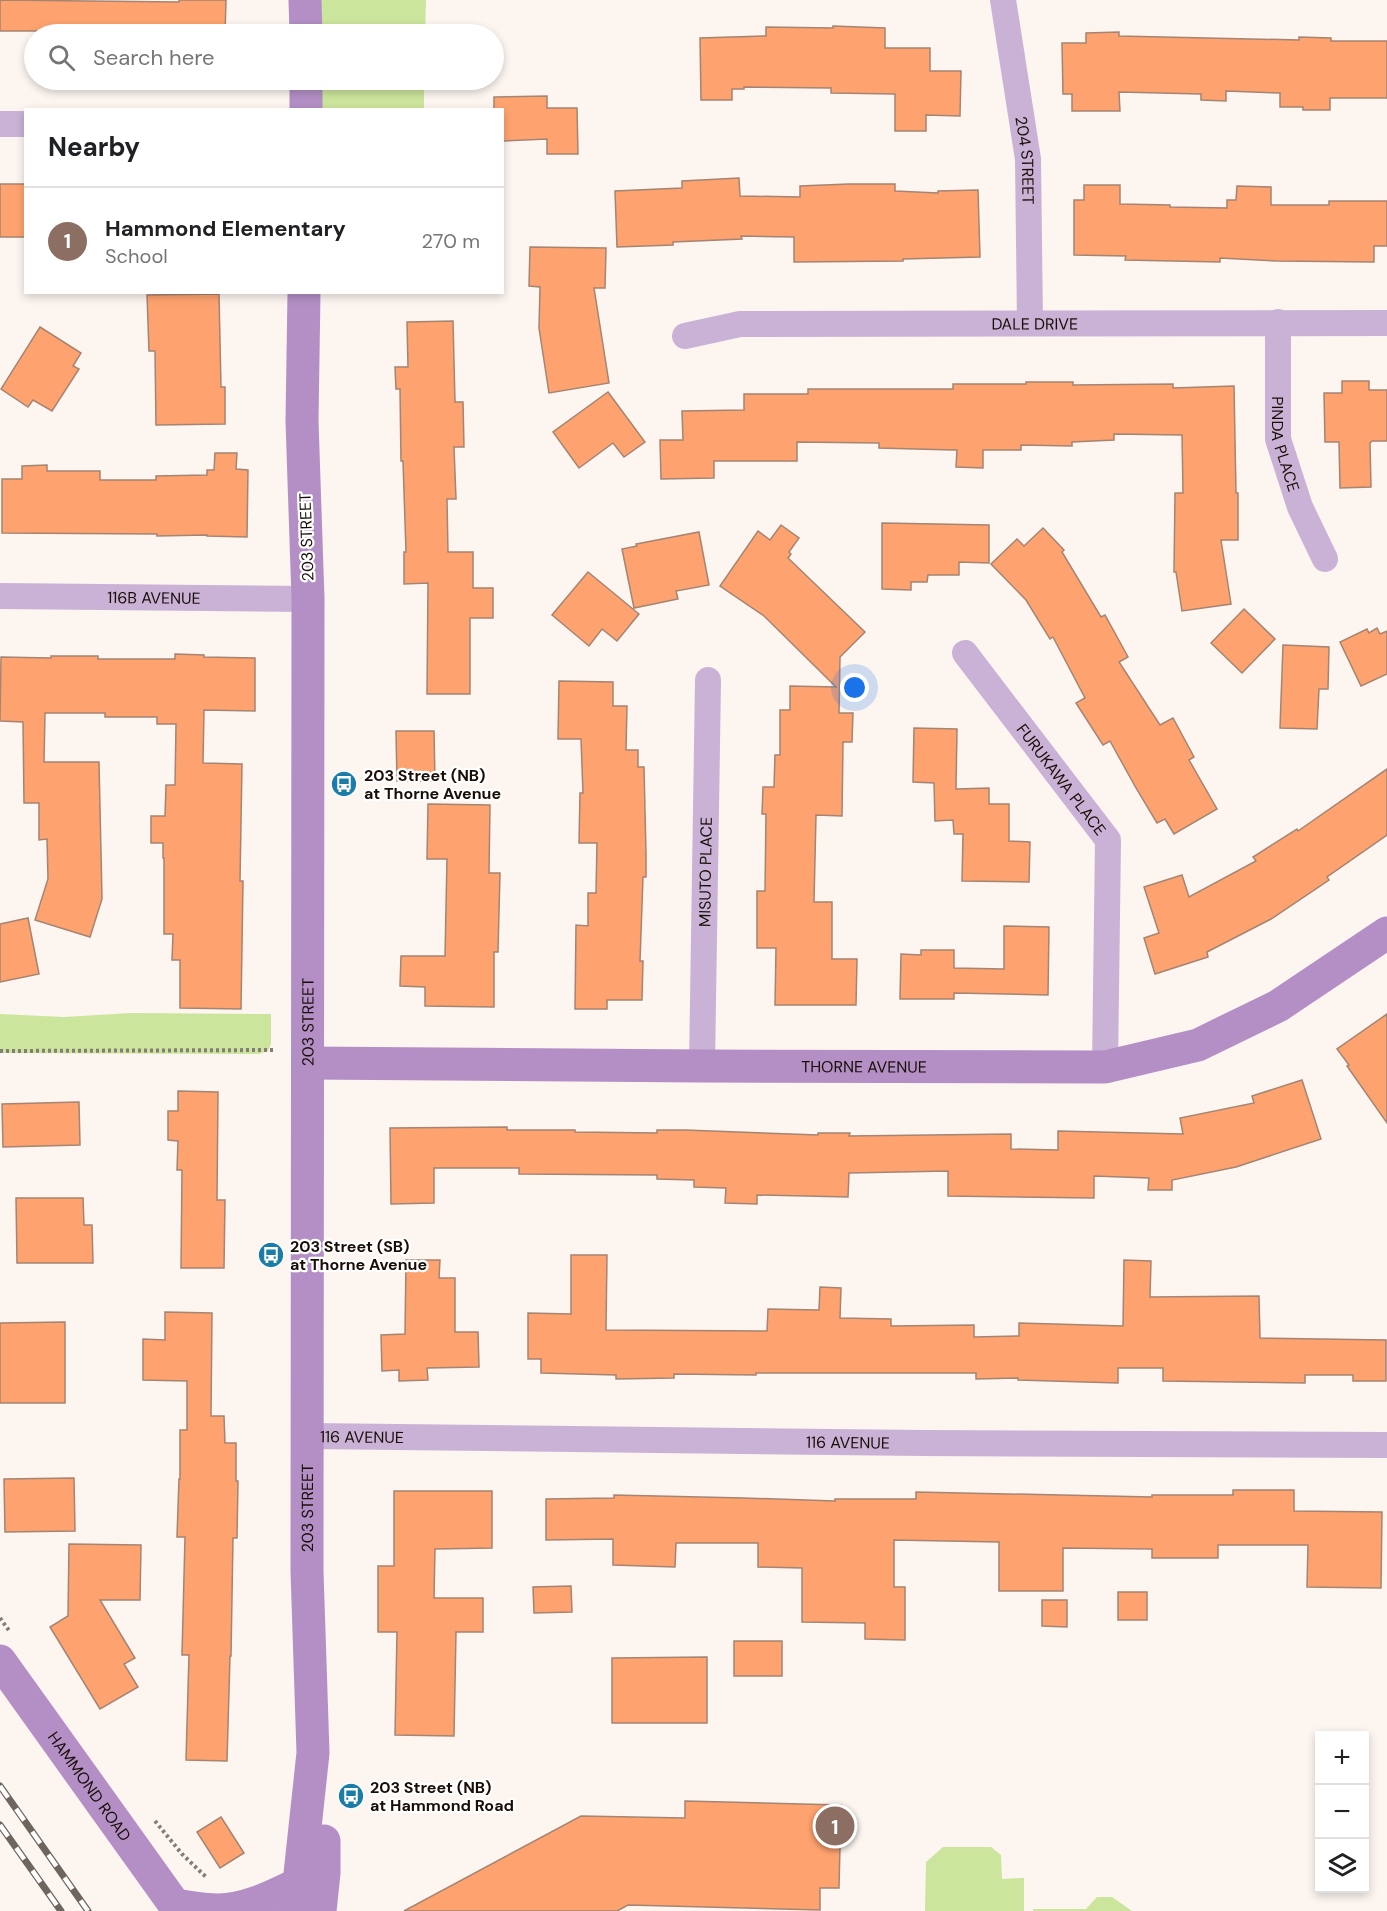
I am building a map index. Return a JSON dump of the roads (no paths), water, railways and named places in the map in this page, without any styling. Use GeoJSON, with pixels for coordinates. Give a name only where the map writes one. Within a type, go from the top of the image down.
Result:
{"type":"FeatureCollection","features":[{"type":"Feature","properties":{"kind":"main road"},"geometry":{"type":"LineString","coordinates":[[306,0],[306,24]]}},
{"type":"Feature","properties":{"kind":"main road"},"geometry":{"type":"LineString","coordinates":[[306,90],[306,108]]}},
{"type":"Feature","properties":{"kind":"main road","name":"203 STREET"},"geometry":{"type":"LineString","coordinates":[[304,294],[302,421],[308,599],[308,1571],[313,1753],[323,1816],[324,1873],[320,1911]]}},
{"type":"Feature","properties":{"kind":"main road","name":"THORNE AVENUE"},"geometry":{"type":"LineString","coordinates":[[308,1063],[1106,1067],[1198,1045],[1278,1006],[1387,933]]}},
{"type":"Feature","properties":{"kind":"main road","name":"HAMMOND ROAD"},"geometry":{"type":"LineString","coordinates":[[0,1661],[178,1908]]}},
{"type":"Feature","properties":{"kind":"main road","name":"203 STREET"},"geometry":{"type":"LineString","coordinates":[[298,1897],[313,1753]]}},
{"type":"Feature","properties":{"kind":"main road"},"geometry":{"type":"LineString","coordinates":[[178,1908],[219,1910],[240,1908],[274,1895],[298,1897]]}},
{"type":"Feature","properties":{"kind":"street","name":"204 STREET"},"geometry":{"type":"LineString","coordinates":[[1003,0],[1028,159],[1030,323]]}},
{"type":"Feature","properties":{"kind":"street"},"geometry":{"type":"LineString","coordinates":[[0,124],[24,124]]}},
{"type":"Feature","properties":{"kind":"street","name":"PINDA PLACE"},"geometry":{"type":"LineString","coordinates":[[1278,322],[1278,439],[1300,507],[1325,559]]}},
{"type":"Feature","properties":{"kind":"street","name":"DALE DRIVE"},"geometry":{"type":"LineString","coordinates":[[685,336],[740,324],[1387,323]]}},
{"type":"Feature","properties":{"kind":"street","name":"116B AVENUE"},"geometry":{"type":"LineString","coordinates":[[0,596],[308,599]]}},
{"type":"Feature","properties":{"kind":"street","name":"FURUKAWA PLACE"},"geometry":{"type":"LineString","coordinates":[[965,653],[1108,840],[1106,1067]]}},
{"type":"Feature","properties":{"kind":"street","name":"MISUTO PLACE"},"geometry":{"type":"LineString","coordinates":[[702,1066],[708,680]]}},
{"type":"Feature","properties":{"kind":"street","name":"116 AVENUE"},"geometry":{"type":"LineString","coordinates":[[308,1436],[923,1443],[1387,1445]]}},
{"type":"Feature","properties":{"kind":"railway"},"geometry":{"type":"LineString","coordinates":[[0,1786],[88,1911]]}},
{"type":"Feature","properties":{"kind":"railway"},"geometry":{"type":"LineString","coordinates":[[0,1825],[61,1911]]}},
{"type":"Feature","properties":{"kind":"place","name":"203 Street (NB) at Thorne Avenue"},"geometry":{"type":"Point","coordinates":[344,784]}},
{"type":"Feature","properties":{"kind":"place","name":"203 Street (SB) at Thorne Avenue"},"geometry":{"type":"Point","coordinates":[271,1255]}},
{"type":"Feature","properties":{"kind":"place","name":"203 Street (NB) at Hammond Road"},"geometry":{"type":"Point","coordinates":[351,1796]}},
{"type":"Feature","properties":{"kind":"place","name":"Hammond Elementary"},"geometry":{"type":"Point","coordinates":[835,1826]}}]}
